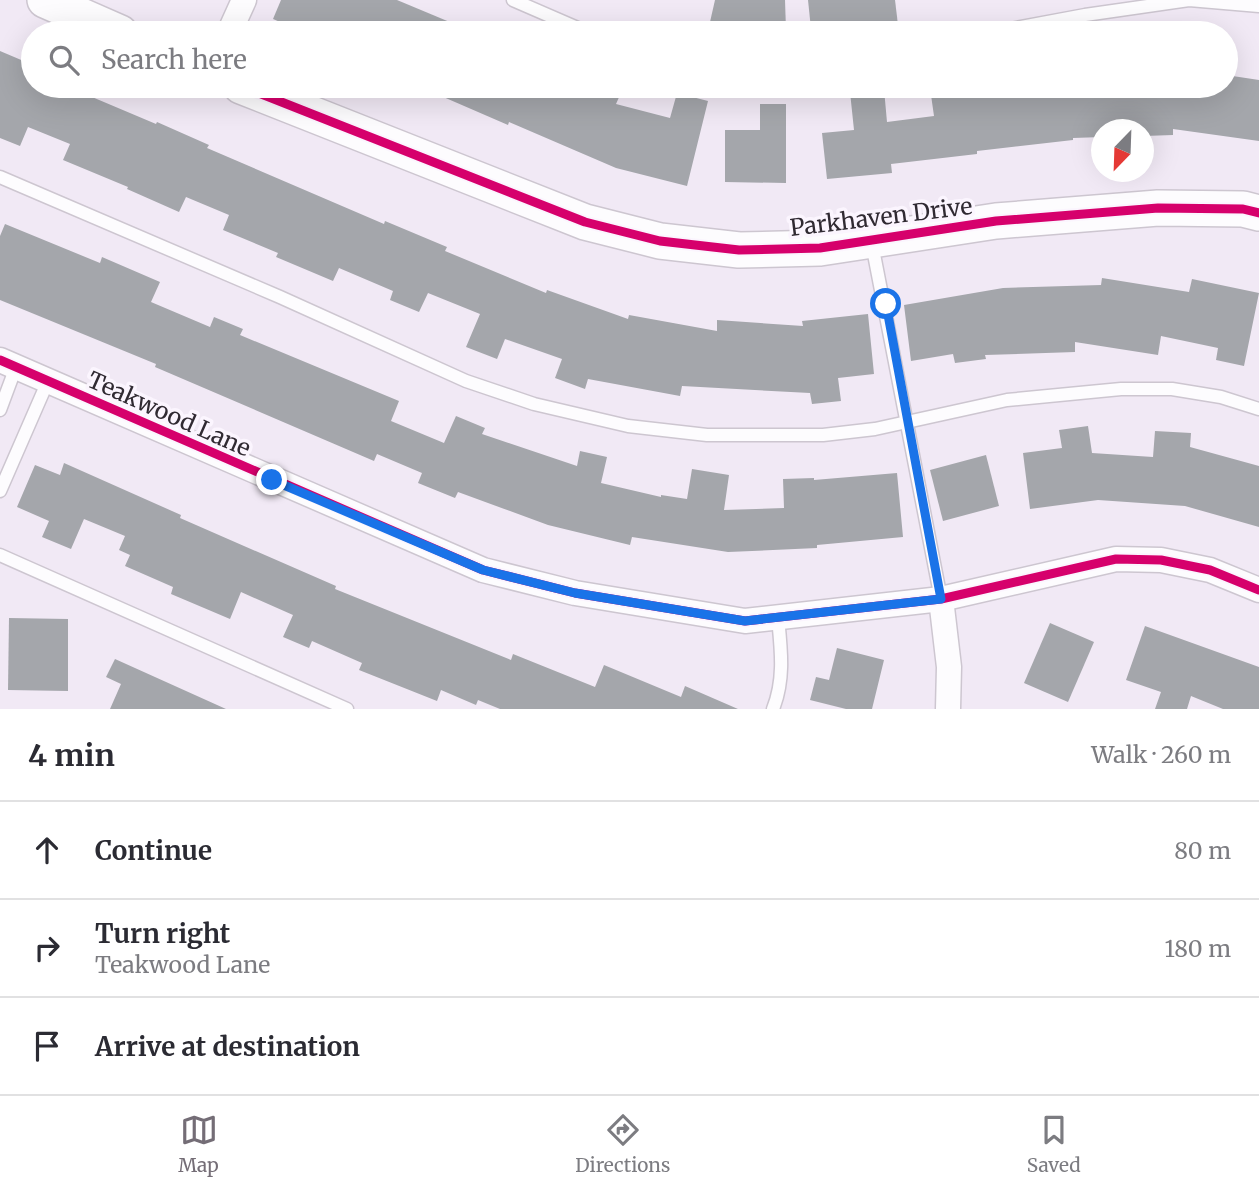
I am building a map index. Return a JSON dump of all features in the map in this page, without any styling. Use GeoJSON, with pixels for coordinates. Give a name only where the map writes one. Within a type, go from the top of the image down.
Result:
{"type":"FeatureCollection","features":[{"type":"Feature","properties":{"kind":"street"},"geometry":{"type":"LineString","coordinates":[[45,0],[93,21]]}},
{"type":"Feature","properties":{"kind":"street"},"geometry":{"type":"LineString","coordinates":[[234,21],[244,0]]}},
{"type":"Feature","properties":{"kind":"street","name":"Parkhaven Drive"},"geometry":{"type":"LineString","coordinates":[[271,98],[585,222],[660,241],[739,250],[820,248],[996,221],[1158,208],[1244,208],[1259,213]]}},
{"type":"Feature","properties":{"kind":"street","name":"Teakwood Lane"},"geometry":{"type":"LineString","coordinates":[[8,364],[483,570],[575,593],[745,621],[941,599],[1116,559],[1161,560],[1210,570],[1259,590]]}},
{"type":"Feature","properties":{"kind":"street"},"geometry":{"type":"LineString","coordinates":[[941,599],[949,667],[948,709]]}},
{"type":"Feature","properties":{"kind":"lane"},"geometry":{"type":"LineString","coordinates":[[513,0],[561,21]]}},
{"type":"Feature","properties":{"kind":"lane"},"geometry":{"type":"LineString","coordinates":[[1053,21],[1189,0],[1259,6]]}},
{"type":"Feature","properties":{"kind":"lane"},"geometry":{"type":"LineString","coordinates":[[0,177],[280,297],[466,381],[534,404],[628,426],[707,435],[823,435],[875,429],[1007,400],[1121,389],[1185,391],[1221,397],[1259,409]]}},
{"type":"Feature","properties":{"kind":"lane"},"geometry":{"type":"LineString","coordinates":[[871,240],[941,599]]}},
{"type":"Feature","properties":{"kind":"lane"},"geometry":{"type":"LineString","coordinates":[[0,410],[8,364]]}},
{"type":"Feature","properties":{"kind":"lane"},"geometry":{"type":"LineString","coordinates":[[0,491],[48,381]]}},
{"type":"Feature","properties":{"kind":"lane"},"geometry":{"type":"LineString","coordinates":[[0,555],[347,709]]}},
{"type":"Feature","properties":{"kind":"lane"},"geometry":{"type":"LineString","coordinates":[[773,709],[779,694],[782,664],[778,618]]}},
{"type":"Feature","properties":{"kind":"building"},"geometry":{"type":"Polygon","coordinates":[[[281,0],[397,0],[447,21],[278,21],[273,19],[281,0]]]}},
{"type":"Feature","properties":{"kind":"building"},"geometry":{"type":"Polygon","coordinates":[[[715,0],[785,0],[786,21],[710,21],[715,0]]]}},
{"type":"Feature","properties":{"kind":"building"},"geometry":{"type":"Polygon","coordinates":[[[808,0],[895,0],[898,21],[810,21],[808,0]]]}},
{"type":"Feature","properties":{"kind":"building"},"geometry":{"type":"Polygon","coordinates":[[[0,51],[21,60],[21,98],[94,98],[156,124],[157,122],[209,145],[207,148],[384,224],[385,221],[447,247],[445,251],[546,293],[547,290],[628,319],[629,315],[717,331],[717,320],[803,326],[802,321],[868,314],[874,374],[838,378],[841,401],[812,404],[810,393],[682,386],[680,396],[588,379],[585,389],[555,378],[562,359],[505,339],[497,359],[466,347],[480,314],[428,293],[419,312],[390,300],[393,291],[339,268],[333,281],[276,257],[278,253],[223,230],[229,215],[186,197],[179,212],[63,160],[70,144],[28,127],[20,146],[0,138],[0,51]]]}},
{"type":"Feature","properties":{"kind":"building"},"geometry":{"type":"Polygon","coordinates":[[[1238,77],[1259,80],[1259,141],[1173,129],[1173,135],[1154,136],[1154,119],[1091,119],[1091,137],[891,164],[892,173],[827,179],[822,133],[854,130],[851,98],[885,98],[887,122],[934,116],[931,98],[1238,98],[1238,77]]]}},
{"type":"Feature","properties":{"kind":"building"},"geometry":{"type":"Polygon","coordinates":[[[446,98],[619,98],[616,104],[670,118],[676,98],[708,101],[687,186],[616,168],[509,122],[508,125],[446,98]]]}},
{"type":"Feature","properties":{"kind":"building"},"geometry":{"type":"Polygon","coordinates":[[[760,104],[786,104],[786,183],[725,182],[725,130],[760,130],[760,104]]]}},
{"type":"Feature","properties":{"kind":"building"},"geometry":{"type":"Polygon","coordinates":[[[5,224],[100,263],[102,257],[160,282],[151,302],[210,327],[214,317],[243,329],[240,335],[399,401],[391,421],[444,443],[456,416],[485,428],[482,434],[577,466],[580,451],[607,457],[601,483],[661,497],[687,499],[692,469],[729,475],[724,510],[784,508],[783,479],[814,480],[897,473],[903,537],[817,545],[817,548],[728,552],[632,537],[630,545],[548,525],[458,492],[455,498],[418,483],[422,473],[377,454],[374,461],[155,367],[156,364],[0,300],[0,236],[5,224]]]}},
{"type":"Feature","properties":{"kind":"building"},"geometry":{"type":"Polygon","coordinates":[[[1102,278],[1189,292],[1192,279],[1259,293],[1244,366],[1216,360],[1218,348],[1161,336],[1158,355],[1075,342],[1075,352],[985,355],[986,359],[955,363],[953,354],[911,361],[904,305],[1003,288],[1101,285],[1102,278]]]}},
{"type":"Feature","properties":{"kind":"building"},"geometry":{"type":"Polygon","coordinates":[[[1088,426],[1092,453],[1153,457],[1155,431],[1191,433],[1190,447],[1259,466],[1259,527],[1185,506],[1098,500],[1030,509],[1023,453],[1062,448],[1059,430],[1088,426]]]}},
{"type":"Feature","properties":{"kind":"building"},"geometry":{"type":"Polygon","coordinates":[[[986,455],[999,506],[943,521],[930,470],[986,455]]]}},
{"type":"Feature","properties":{"kind":"building"},"geometry":{"type":"Polygon","coordinates":[[[64,463],[181,515],[180,518],[336,586],[335,589],[511,660],[513,654],[595,687],[604,665],[681,697],[685,686],[738,709],[500,709],[478,700],[476,705],[441,690],[437,701],[359,670],[362,663],[312,641],[309,648],[283,637],[293,615],[241,592],[230,619],[171,594],[173,587],[125,566],[130,555],[119,550],[125,536],[84,519],[71,549],[42,537],[49,521],[17,507],[35,465],[60,475],[64,463]]]}},
{"type":"Feature","properties":{"kind":"building"},"geometry":{"type":"Polygon","coordinates":[[[9,618],[68,619],[68,691],[8,690],[9,618]]]}},
{"type":"Feature","properties":{"kind":"building"},"geometry":{"type":"Polygon","coordinates":[[[1050,623],[1094,642],[1068,702],[1024,683],[1050,623]]]}},
{"type":"Feature","properties":{"kind":"building"},"geometry":{"type":"Polygon","coordinates":[[[1145,626],[1259,667],[1259,709],[1223,709],[1191,696],[1187,709],[1155,709],[1161,692],[1126,680],[1145,626]]]}},
{"type":"Feature","properties":{"kind":"building"},"geometry":{"type":"Polygon","coordinates":[[[837,648],[884,660],[872,709],[846,709],[810,700],[816,677],[829,680],[837,648]]]}},
{"type":"Feature","properties":{"kind":"building"},"geometry":{"type":"Polygon","coordinates":[[[115,659],[226,709],[110,709],[121,684],[106,677],[115,659]]]}},
{"type":"Feature","properties":{"kind":"cycle path"},"geometry":{"type":"LineString","coordinates":[[271,98],[585,222],[660,241],[739,250],[820,248],[996,221],[1158,208],[1243,209],[1259,213]]}},
{"type":"Feature","properties":{"kind":"cycle path"},"geometry":{"type":"LineString","coordinates":[[0,360],[483,570],[575,593],[745,621],[941,599],[1116,559],[1161,560],[1210,570],[1259,590]]}},
{"type":"Feature","properties":{"kind":"route"},"geometry":{"type":"LineString","coordinates":[[272,480],[483,570],[575,593],[745,621],[941,599],[886,304]]}}]}
